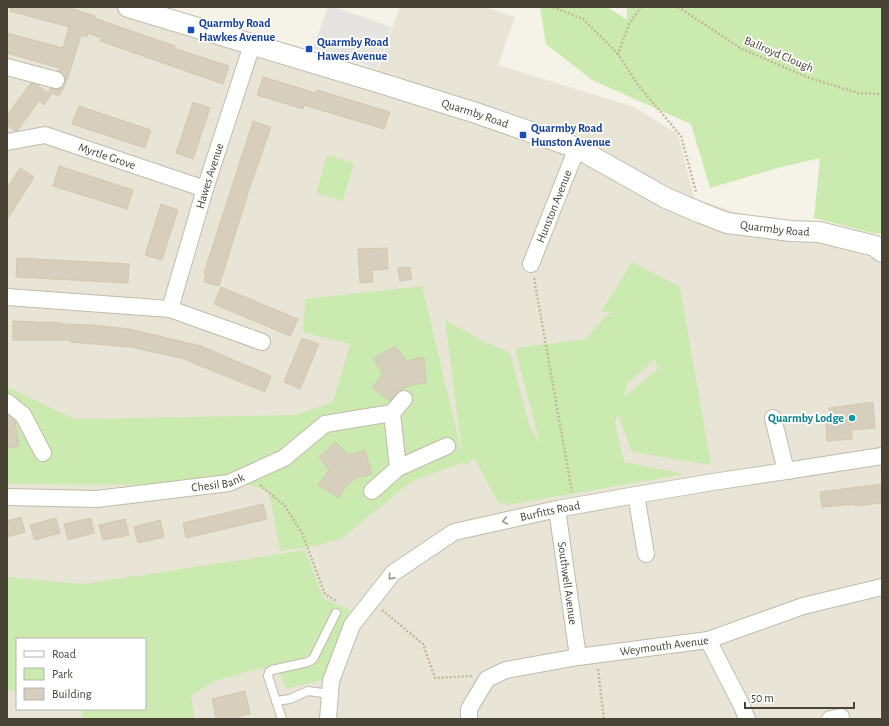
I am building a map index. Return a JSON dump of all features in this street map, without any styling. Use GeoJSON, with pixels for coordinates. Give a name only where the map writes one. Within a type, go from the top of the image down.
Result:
{"type":"FeatureCollection","features":[{"type":"Feature","properties":{"kind":"street","name":"Quarmby Road"},"geometry":{"type":"LineString","coordinates":[[128,7],[377,82],[577,148],[666,198],[727,223],[819,232],[875,246],[882,252]]}},
{"type":"Feature","properties":{"kind":"street","name":"Hawes Avenue"},"geometry":{"type":"LineString","coordinates":[[170,309],[205,189],[252,45]]}},
{"type":"Feature","properties":{"kind":"street"},"geometry":{"type":"LineString","coordinates":[[7,67],[56,80]]}},
{"type":"Feature","properties":{"kind":"street","name":"Myrtle Grove"},"geometry":{"type":"LineString","coordinates":[[7,142],[45,135],[205,189]]}},
{"type":"Feature","properties":{"kind":"street","name":"Hunston Avenue"},"geometry":{"type":"LineString","coordinates":[[532,264],[577,148]]}},
{"type":"Feature","properties":{"kind":"street"},"geometry":{"type":"LineString","coordinates":[[7,297],[170,309],[262,342]]}},
{"type":"Feature","properties":{"kind":"street"},"geometry":{"type":"LineString","coordinates":[[398,468],[392,413],[404,399]]}},
{"type":"Feature","properties":{"kind":"street"},"geometry":{"type":"LineString","coordinates":[[7,402],[23,415],[43,453]]}},
{"type":"Feature","properties":{"kind":"street","name":"Chesil Bank"},"geometry":{"type":"LineString","coordinates":[[7,498],[97,499],[229,483],[284,458],[325,424],[392,413]]}},
{"type":"Feature","properties":{"kind":"street"},"geometry":{"type":"LineString","coordinates":[[773,418],[786,472]]}},
{"type":"Feature","properties":{"kind":"street"},"geometry":{"type":"LineString","coordinates":[[372,491],[398,468],[447,446]]}},
{"type":"Feature","properties":{"kind":"street","name":"Burfitts Road"},"geometry":{"type":"LineString","coordinates":[[328,719],[331,681],[352,625],[393,573],[454,532],[557,509],[713,482],[786,472],[882,456]]}},
{"type":"Feature","properties":{"kind":"street"},"geometry":{"type":"LineString","coordinates":[[636,495],[646,554]]}},
{"type":"Feature","properties":{"kind":"street","name":"Southwell Avenue"},"geometry":{"type":"LineString","coordinates":[[557,509],[578,657]]}},
{"type":"Feature","properties":{"kind":"street","name":"Weymouth Avenue"},"geometry":{"type":"LineString","coordinates":[[469,719],[469,708],[487,679],[506,670],[578,657],[708,640],[803,606],[882,588]]}},
{"type":"Feature","properties":{"kind":"street"},"geometry":{"type":"LineString","coordinates":[[708,640],[742,706],[747,719]]}},
{"type":"Feature","properties":{"kind":"lane"},"geometry":{"type":"LineString","coordinates":[[282,719],[268,676],[269,672],[308,662],[313,658],[336,613]]}},
{"type":"Feature","properties":{"kind":"lane"},"geometry":{"type":"LineString","coordinates":[[276,701],[290,698],[308,691],[330,694]]}},
{"type":"Feature","properties":{"kind":"path"},"geometry":{"type":"LineString","coordinates":[[553,7],[583,19],[618,54],[638,84],[681,136],[701,213]]}},
{"type":"Feature","properties":{"kind":"path"},"geometry":{"type":"LineString","coordinates":[[618,54],[629,24],[641,7]]}},
{"type":"Feature","properties":{"kind":"path","name":"Ballroyd Clough"},"geometry":{"type":"LineString","coordinates":[[678,7],[742,49],[800,74],[858,93],[882,94]]}},
{"type":"Feature","properties":{"kind":"path"},"geometry":{"type":"LineString","coordinates":[[532,264],[574,506]]}},
{"type":"Feature","properties":{"kind":"path"},"geometry":{"type":"LineString","coordinates":[[247,474],[285,506],[302,533],[325,594],[339,603]]}},
{"type":"Feature","properties":{"kind":"path"},"geometry":{"type":"LineString","coordinates":[[371,601],[423,644],[435,678],[496,675]]}},
{"type":"Feature","properties":{"kind":"path"},"geometry":{"type":"LineString","coordinates":[[596,655],[604,719]]}},
{"type":"Feature","properties":{"kind":"shaded area"},"geometry":{"type":"Polygon","coordinates":[[[7,7],[164,7],[378,70],[400,7],[485,7],[515,17],[498,65],[634,107],[678,134],[694,198],[882,261],[882,719],[7,719],[7,7]]]}},
{"type":"Feature","properties":{"kind":"shaded area"},"geometry":{"type":"Polygon","coordinates":[[[328,7],[334,7],[392,27],[377,69],[313,48],[328,7]]]}},
{"type":"Feature","properties":{"kind":"green space"},"geometry":{"type":"Polygon","coordinates":[[[540,7],[607,7],[627,20],[627,7],[882,8],[882,234],[872,233],[814,218],[820,158],[778,168],[710,188],[691,124],[592,80],[546,44],[540,7]]]}},
{"type":"Feature","properties":{"kind":"green space"},"geometry":{"type":"Polygon","coordinates":[[[327,155],[354,163],[343,201],[316,193],[327,155]]]}},
{"type":"Feature","properties":{"kind":"green space"},"geometry":{"type":"Polygon","coordinates":[[[632,262],[680,287],[711,465],[632,452],[618,414],[615,423],[624,462],[685,474],[503,506],[510,501],[499,504],[474,458],[465,466],[464,462],[412,481],[341,539],[310,547],[280,551],[269,491],[223,477],[162,485],[7,484],[7,387],[74,419],[295,415],[333,402],[350,344],[303,332],[306,299],[422,286],[463,458],[445,320],[485,342],[510,353],[529,425],[540,444],[515,348],[586,339],[608,313],[619,312],[601,312],[632,262]],[[655,359],[627,384],[624,397],[658,369],[655,359]]]}},
{"type":"Feature","properties":{"kind":"green space"},"geometry":{"type":"Polygon","coordinates":[[[305,550],[323,598],[350,610],[323,680],[286,689],[276,664],[215,681],[191,696],[195,719],[83,719],[82,710],[146,710],[146,638],[16,638],[16,691],[7,690],[7,577],[84,584],[305,550]]]}},
{"type":"Feature","properties":{"kind":"building"},"geometry":{"type":"Polygon","coordinates":[[[11,7],[67,7],[175,46],[174,48],[229,66],[223,84],[100,41],[101,38],[88,33],[87,37],[81,35],[68,78],[60,95],[56,95],[49,92],[50,88],[59,89],[65,82],[65,77],[58,71],[59,68],[7,53],[7,33],[63,48],[69,27],[10,11],[11,7]]]}},
{"type":"Feature","properties":{"kind":"building"},"geometry":{"type":"Polygon","coordinates":[[[263,77],[316,93],[317,90],[390,112],[384,129],[304,105],[303,109],[257,95],[263,77]]]}},
{"type":"Feature","properties":{"kind":"building"},"geometry":{"type":"Polygon","coordinates":[[[31,83],[37,85],[51,95],[44,105],[39,101],[17,131],[15,131],[7,125],[7,115],[31,83]]]}},
{"type":"Feature","properties":{"kind":"building"},"geometry":{"type":"Polygon","coordinates":[[[193,102],[210,108],[193,159],[176,153],[193,102]]]}},
{"type":"Feature","properties":{"kind":"building"},"geometry":{"type":"Polygon","coordinates":[[[79,106],[151,130],[145,148],[72,124],[79,106]]]}},
{"type":"Feature","properties":{"kind":"building"},"geometry":{"type":"Polygon","coordinates":[[[253,121],[271,127],[250,187],[219,286],[204,282],[206,274],[204,273],[253,121]]]}},
{"type":"Feature","properties":{"kind":"building"},"geometry":{"type":"Polygon","coordinates":[[[59,166],[133,190],[127,209],[53,186],[59,166]]]}},
{"type":"Feature","properties":{"kind":"building"},"geometry":{"type":"Polygon","coordinates":[[[20,168],[34,177],[7,220],[7,188],[20,168]]]}},
{"type":"Feature","properties":{"kind":"building"},"geometry":{"type":"Polygon","coordinates":[[[161,204],[178,210],[162,260],[145,255],[161,204]]]}},
{"type":"Feature","properties":{"kind":"building"},"geometry":{"type":"Polygon","coordinates":[[[387,248],[388,269],[372,270],[373,282],[360,283],[358,249],[387,248]]]}},
{"type":"Feature","properties":{"kind":"building"},"geometry":{"type":"Polygon","coordinates":[[[17,258],[129,264],[128,283],[16,277],[17,258]]]}},
{"type":"Feature","properties":{"kind":"building"},"geometry":{"type":"Polygon","coordinates":[[[410,267],[412,279],[400,281],[398,268],[410,267]]]}},
{"type":"Feature","properties":{"kind":"building"},"geometry":{"type":"Polygon","coordinates":[[[221,287],[298,319],[290,336],[214,304],[221,287]]]}},
{"type":"Feature","properties":{"kind":"building"},"geometry":{"type":"Polygon","coordinates":[[[13,321],[92,325],[129,329],[201,346],[271,376],[265,392],[181,358],[130,347],[70,342],[70,340],[13,340],[13,321]]]}},
{"type":"Feature","properties":{"kind":"building"},"geometry":{"type":"Polygon","coordinates":[[[302,338],[319,344],[300,389],[284,382],[302,338]]]}},
{"type":"Feature","properties":{"kind":"building"},"geometry":{"type":"Polygon","coordinates":[[[395,346],[407,361],[424,357],[426,383],[411,385],[400,390],[390,401],[372,388],[383,373],[373,359],[395,346]]]}},
{"type":"Feature","properties":{"kind":"building","name":"Quarmby Lodge"},"geometry":{"type":"Polygon","coordinates":[[[873,402],[875,428],[852,430],[852,439],[827,441],[826,422],[830,422],[829,408],[873,402]]]}},
{"type":"Feature","properties":{"kind":"building"},"geometry":{"type":"Polygon","coordinates":[[[7,414],[15,421],[19,446],[7,448],[7,414]]]}},
{"type":"Feature","properties":{"kind":"building"},"geometry":{"type":"Polygon","coordinates":[[[336,442],[348,455],[365,450],[372,474],[356,478],[346,486],[339,498],[318,485],[329,470],[319,457],[336,442]]]}},
{"type":"Feature","properties":{"kind":"building"},"geometry":{"type":"Polygon","coordinates":[[[882,484],[882,503],[822,507],[820,492],[882,484]]]}},
{"type":"Feature","properties":{"kind":"building"},"geometry":{"type":"Polygon","coordinates":[[[263,504],[267,519],[186,538],[183,523],[263,504]]]}},
{"type":"Feature","properties":{"kind":"building"},"geometry":{"type":"Polygon","coordinates":[[[21,517],[25,532],[7,537],[7,521],[21,517]]]}},
{"type":"Feature","properties":{"kind":"building"},"geometry":{"type":"Polygon","coordinates":[[[56,518],[60,533],[35,540],[30,525],[56,518]]]}},
{"type":"Feature","properties":{"kind":"building"},"geometry":{"type":"Polygon","coordinates":[[[91,518],[94,533],[68,540],[64,524],[91,518]]]}},
{"type":"Feature","properties":{"kind":"building"},"geometry":{"type":"Polygon","coordinates":[[[125,519],[129,535],[103,540],[99,525],[125,519]]]}},
{"type":"Feature","properties":{"kind":"building"},"geometry":{"type":"Polygon","coordinates":[[[160,520],[164,537],[138,543],[134,527],[160,520]]]}},
{"type":"Feature","properties":{"kind":"building"},"geometry":{"type":"Polygon","coordinates":[[[245,691],[250,714],[240,716],[241,719],[216,719],[212,699],[245,691]]]}},
{"type":"Feature","properties":{"kind":"place","name":"Quarmby Road Hawkes Avenue"},"geometry":{"type":"Point","coordinates":[191,30]}},
{"type":"Feature","properties":{"kind":"place","name":"Quarmby Road Hawes Avenue"},"geometry":{"type":"Point","coordinates":[309,49]}},
{"type":"Feature","properties":{"kind":"place","name":"Quarmby Road Hunston Avenue"},"geometry":{"type":"Point","coordinates":[523,135]}},
{"type":"Feature","properties":{"kind":"place","name":"Quarmby Lodge"},"geometry":{"type":"Point","coordinates":[852,418]}}]}
